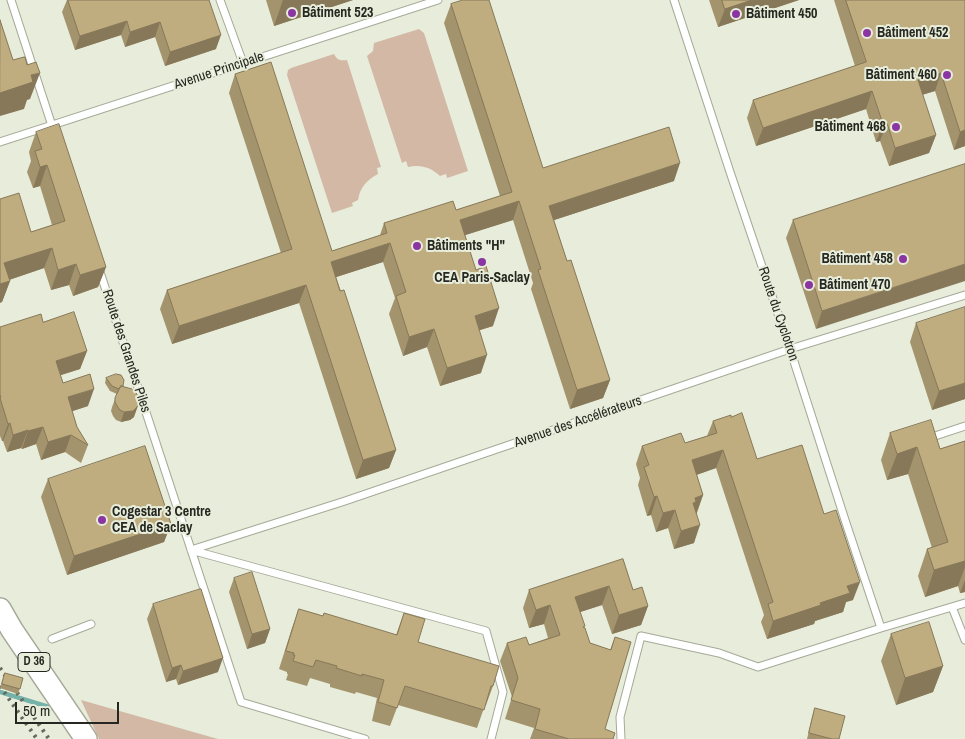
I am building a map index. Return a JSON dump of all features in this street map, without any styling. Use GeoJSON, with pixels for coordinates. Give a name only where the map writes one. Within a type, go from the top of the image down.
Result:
{"type":"FeatureCollection","features":[{"type":"Feature","properties":{"kind":"main road","name":"D 36"},"geometry":{"type":"LineString","coordinates":[[0,608],[6,623],[86,739]]}},
{"type":"Feature","properties":{"kind":"lane"},"geometry":{"type":"LineString","coordinates":[[11,0],[56,138]]}},
{"type":"Feature","properties":{"kind":"lane"},"geometry":{"type":"LineString","coordinates":[[220,0],[242,63]]}},
{"type":"Feature","properties":{"kind":"lane","name":"Avenue Principale"},"geometry":{"type":"LineString","coordinates":[[0,142],[438,0]]}},
{"type":"Feature","properties":{"kind":"lane","name":"Route du Cyclotron"},"geometry":{"type":"LineString","coordinates":[[674,0],[881,628]]}},
{"type":"Feature","properties":{"kind":"lane","name":"Route des Grandes Piles"},"geometry":{"type":"LineString","coordinates":[[96,260],[241,702],[364,739]]}},
{"type":"Feature","properties":{"kind":"lane","name":"Avenue des Accélérateurs"},"geometry":{"type":"LineString","coordinates":[[191,550],[345,501],[790,350],[965,295]]}},
{"type":"Feature","properties":{"kind":"lane"},"geometry":{"type":"LineString","coordinates":[[932,437],[965,426]]}},
{"type":"Feature","properties":{"kind":"lane"},"geometry":{"type":"LineString","coordinates":[[191,550],[486,631],[503,692],[491,739]]}},
{"type":"Feature","properties":{"kind":"lane"},"geometry":{"type":"LineString","coordinates":[[621,739],[620,718],[641,636],[718,653],[758,667],[965,603]]}},
{"type":"Feature","properties":{"kind":"lane"},"geometry":{"type":"LineString","coordinates":[[952,607],[965,640]]}},
{"type":"Feature","properties":{"kind":"lane"},"geometry":{"type":"LineString","coordinates":[[52,639],[91,624]]}},
{"type":"Feature","properties":{"kind":"shaded area"},"geometry":{"type":"Polygon","coordinates":[[[419,29],[424,33],[468,171],[447,178],[446,174],[440,176],[433,170],[425,167],[408,167],[406,161],[402,163],[367,56],[373,51],[374,43],[419,29]]]}},
{"type":"Feature","properties":{"kind":"shaded area"},"geometry":{"type":"Polygon","coordinates":[[[334,54],[339,60],[347,60],[381,167],[377,168],[378,174],[365,184],[360,191],[358,200],[352,203],[353,206],[332,213],[287,75],[288,70],[291,68],[334,54]]]}},
{"type":"Feature","properties":{"kind":"shaded area"},"geometry":{"type":"Polygon","coordinates":[[[81,700],[218,739],[99,739],[81,700]]]}},
{"type":"Feature","properties":{"kind":"building"},"geometry":{"type":"Polygon","coordinates":[[[68,0],[209,0],[221,35],[170,52],[160,22],[130,32],[127,21],[80,36],[68,0]]]}},
{"type":"Feature","properties":{"kind":"building","name":"Bâtiments \"H\""},"geometry":{"type":"Polygon","coordinates":[[[463,0],[489,0],[543,168],[669,127],[680,163],[549,206],[567,261],[571,260],[610,380],[577,390],[538,270],[541,269],[519,201],[460,220],[476,270],[486,266],[499,308],[475,316],[487,355],[447,368],[434,329],[409,337],[396,296],[406,292],[390,243],[331,262],[340,291],[344,290],[396,450],[363,460],[306,285],[179,326],[167,290],[292,249],[235,74],[271,62],[332,251],[387,233],[384,223],[453,201],[456,210],[512,192],[451,4],[463,0]]]}},
{"type":"Feature","properties":{"kind":"building"},"geometry":{"type":"Polygon","coordinates":[[[722,0],[752,0],[725,9],[722,0]]]}},
{"type":"Feature","properties":{"kind":"building"},"geometry":{"type":"Polygon","coordinates":[[[846,0],[965,0],[965,130],[960,132],[941,73],[918,80],[936,135],[895,148],[887,123],[883,124],[872,91],[763,128],[753,100],[866,62],[846,0]]]}},
{"type":"Feature","properties":{"kind":"building"},"geometry":{"type":"Polygon","coordinates":[[[0,20],[13,60],[25,57],[27,65],[36,62],[40,73],[31,75],[33,82],[0,93],[0,20]]]}},
{"type":"Feature","properties":{"kind":"building"},"geometry":{"type":"Polygon","coordinates":[[[59,124],[106,267],[80,275],[76,264],[58,270],[52,248],[4,263],[10,281],[0,284],[0,199],[19,193],[31,232],[65,221],[47,165],[40,167],[35,151],[42,149],[36,132],[59,124]]]}},
{"type":"Feature","properties":{"kind":"building","name":"Bâtiment 458"},"geometry":{"type":"Polygon","coordinates":[[[965,164],[965,264],[822,311],[793,220],[965,164]]]}},
{"type":"Feature","properties":{"kind":"building"},"geometry":{"type":"Polygon","coordinates":[[[965,307],[965,383],[939,391],[916,323],[965,307]]]}},
{"type":"Feature","properties":{"kind":"building"},"geometry":{"type":"Polygon","coordinates":[[[74,312],[87,351],[56,361],[63,383],[90,374],[94,389],[68,397],[77,427],[88,445],[71,435],[48,442],[43,427],[13,435],[0,398],[0,327],[41,314],[43,322],[74,312]]]}},
{"type":"Feature","properties":{"kind":"building"},"geometry":{"type":"Polygon","coordinates":[[[116,374],[121,375],[124,380],[123,386],[119,389],[112,386],[106,378],[116,374]]]}},
{"type":"Feature","properties":{"kind":"building"},"geometry":{"type":"Polygon","coordinates":[[[121,386],[132,389],[137,394],[139,403],[133,411],[124,412],[120,410],[115,402],[121,386]]]}},
{"type":"Feature","properties":{"kind":"building"},"geometry":{"type":"Polygon","coordinates":[[[742,413],[757,459],[802,445],[824,514],[836,510],[860,582],[847,586],[850,593],[773,621],[768,604],[773,602],[723,450],[692,460],[703,495],[695,498],[696,502],[693,503],[700,525],[681,531],[675,510],[663,513],[657,496],[654,497],[644,467],[649,465],[642,446],[681,433],[685,443],[717,433],[713,421],[742,413]]]}},
{"type":"Feature","properties":{"kind":"building"},"geometry":{"type":"Polygon","coordinates":[[[931,420],[940,449],[965,441],[965,561],[934,570],[927,549],[948,542],[917,447],[897,454],[890,433],[931,420]]]}},
{"type":"Feature","properties":{"kind":"building","name":"Cogestar 3 Centre CEA de Saclay"},"geometry":{"type":"Polygon","coordinates":[[[145,446],[171,524],[74,556],[48,479],[145,446]]]}},
{"type":"Feature","properties":{"kind":"building"},"geometry":{"type":"Polygon","coordinates":[[[623,559],[633,590],[642,587],[648,606],[619,615],[609,586],[575,597],[585,626],[583,627],[590,643],[611,650],[615,637],[631,642],[605,729],[615,733],[613,739],[569,739],[535,729],[540,709],[511,700],[518,678],[507,643],[526,637],[529,645],[560,635],[550,605],[536,610],[529,590],[623,559]]]}},
{"type":"Feature","properties":{"kind":"building"},"geometry":{"type":"Polygon","coordinates":[[[252,572],[270,629],[252,634],[234,578],[252,572]]]}},
{"type":"Feature","properties":{"kind":"building"},"geometry":{"type":"Polygon","coordinates":[[[201,589],[223,658],[183,671],[181,665],[172,668],[153,604],[201,589]]]}},
{"type":"Feature","properties":{"kind":"building"},"geometry":{"type":"Polygon","coordinates":[[[299,609],[323,616],[324,613],[397,635],[404,613],[425,619],[418,642],[499,666],[484,710],[405,686],[397,708],[378,702],[384,680],[362,674],[362,676],[316,660],[313,667],[293,661],[294,653],[286,651],[299,609]]]}},
{"type":"Feature","properties":{"kind":"building"},"geometry":{"type":"Polygon","coordinates":[[[929,622],[943,666],[905,678],[891,634],[929,622]]]}},
{"type":"Feature","properties":{"kind":"building"},"geometry":{"type":"Polygon","coordinates":[[[5,673],[23,678],[20,689],[2,684],[5,673]]]}},
{"type":"Feature","properties":{"kind":"building"},"geometry":{"type":"Polygon","coordinates":[[[815,708],[845,716],[839,739],[809,733],[815,708]]]}},
{"type":"Feature","properties":{"kind":"waterway"},"geometry":{"type":"LineString","coordinates":[[0,692],[52,708]]}},
{"type":"Feature","properties":{"kind":"railway"},"geometry":{"type":"LineString","coordinates":[[0,668],[49,739]]}},
{"type":"Feature","properties":{"kind":"railway"},"geometry":{"type":"LineString","coordinates":[[0,686],[37,739]]}},
{"type":"Feature","properties":{"kind":"place","name":"Bâtiment 523"},"geometry":{"type":"Point","coordinates":[292,13]}},
{"type":"Feature","properties":{"kind":"place","name":"Bâtiment 450"},"geometry":{"type":"Point","coordinates":[736,14]}},
{"type":"Feature","properties":{"kind":"place","name":"Bâtiment 452"},"geometry":{"type":"Point","coordinates":[867,33]}},
{"type":"Feature","properties":{"kind":"place","name":"Bâtiment 460"},"geometry":{"type":"Point","coordinates":[947,75]}},
{"type":"Feature","properties":{"kind":"place","name":"Bâtiment 468"},"geometry":{"type":"Point","coordinates":[896,127]}},
{"type":"Feature","properties":{"kind":"place","name":"Bâtiments \"H\""},"geometry":{"type":"Point","coordinates":[417,246]}},
{"type":"Feature","properties":{"kind":"place","name":"Bâtiment 458"},"geometry":{"type":"Point","coordinates":[903,259]}},
{"type":"Feature","properties":{"kind":"place","name":"CEA Paris-Saclay"},"geometry":{"type":"Point","coordinates":[482,262]}},
{"type":"Feature","properties":{"kind":"place","name":"Bâtiment 470"},"geometry":{"type":"Point","coordinates":[809,285]}},
{"type":"Feature","properties":{"kind":"place","name":"Cogestar 3 Centre CEA de Saclay"},"geometry":{"type":"Point","coordinates":[102,520]}}]}
